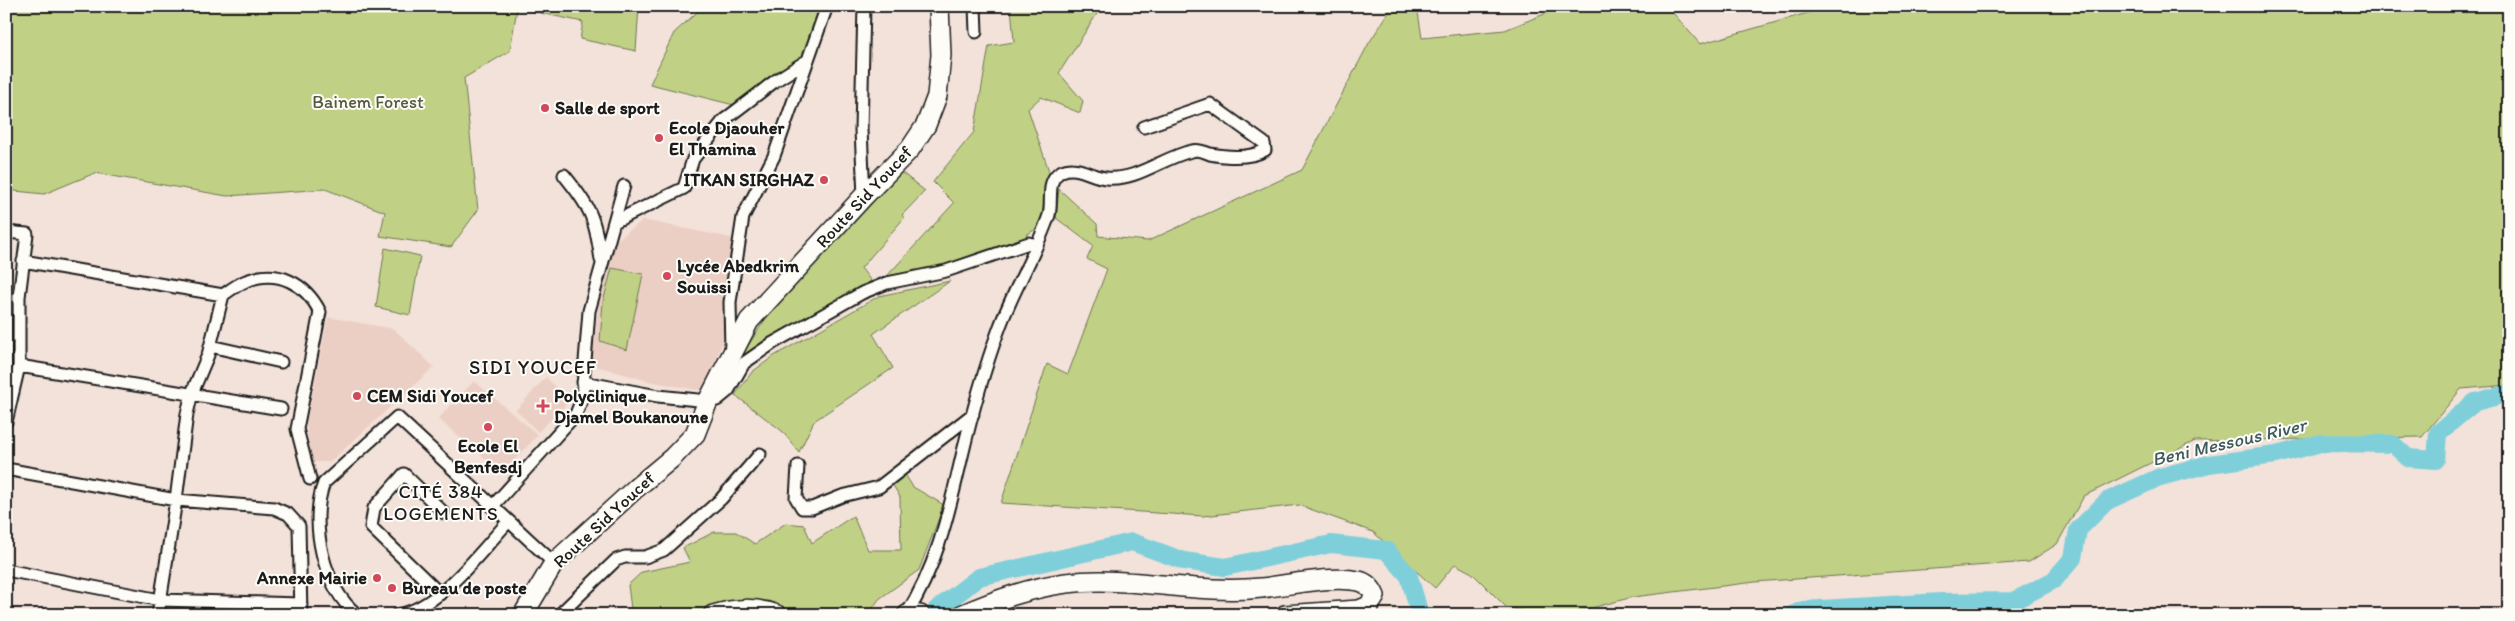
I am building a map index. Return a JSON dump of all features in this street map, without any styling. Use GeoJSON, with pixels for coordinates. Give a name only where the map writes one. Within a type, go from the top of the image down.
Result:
{"type":"FeatureCollection","features":[{"type":"Feature","properties":{"kind":"main road","name":"Route Sid Youcef"},"geometry":{"type":"LineString","coordinates":[[522,615],[554,563],[695,434],[708,401],[749,321],[910,149],[926,125],[937,96],[941,55],[939,6]]}},
{"type":"Feature","properties":{"kind":"main road"},"geometry":{"type":"LineString","coordinates":[[961,615],[1002,597],[1026,590],[1068,583],[1151,582],[1228,589],[1331,580],[1360,581],[1368,585],[1375,596],[1368,606],[1359,610],[1285,615]]}},
{"type":"Feature","properties":{"kind":"main road"},"geometry":{"type":"LineString","coordinates":[[713,615],[741,609],[759,609],[778,615]]}},
{"type":"Feature","properties":{"kind":"main road"},"geometry":{"type":"LineString","coordinates":[[906,615],[922,615]]}},
{"type":"Feature","properties":{"kind":"street"},"geometry":{"type":"LineString","coordinates":[[731,353],[730,302],[743,217],[774,156],[827,6]]}},
{"type":"Feature","properties":{"kind":"street"},"geometry":{"type":"LineString","coordinates":[[864,6],[861,130],[864,196]]}},
{"type":"Feature","properties":{"kind":"street"},"geometry":{"type":"LineString","coordinates":[[974,6],[976,32]]}},
{"type":"Feature","properties":{"kind":"street"},"geometry":{"type":"LineString","coordinates":[[614,222],[684,188],[693,159],[724,120],[775,81],[808,60]]}},
{"type":"Feature","properties":{"kind":"street"},"geometry":{"type":"LineString","coordinates":[[906,615],[920,593],[935,557],[950,508],[973,414],[999,329],[1050,212],[1051,183],[1063,170],[1075,169],[1107,178],[1136,174],[1193,150],[1225,157],[1258,154],[1265,150],[1264,143],[1210,104],[1144,127]]}},
{"type":"Feature","properties":{"kind":"street"},"geometry":{"type":"LineString","coordinates":[[564,175],[584,200],[596,226],[602,267]]}},
{"type":"Feature","properties":{"kind":"street"},"geometry":{"type":"LineString","coordinates":[[492,507],[576,414],[582,399],[589,310],[624,186]]}},
{"type":"Feature","properties":{"kind":"street"},"geometry":{"type":"LineString","coordinates":[[6,232],[27,234],[19,297],[19,360],[6,421]]}},
{"type":"Feature","properties":{"kind":"street"},"geometry":{"type":"LineString","coordinates":[[583,382],[658,396],[708,401],[717,400],[728,391],[744,363],[773,344],[862,293],[887,284],[946,271],[1028,243],[1037,245]]}},
{"type":"Feature","properties":{"kind":"street"},"geometry":{"type":"LineString","coordinates":[[23,261],[223,295],[245,281],[262,276],[281,278],[301,286],[313,298],[320,312],[297,429],[310,479]]}},
{"type":"Feature","properties":{"kind":"street"},"geometry":{"type":"LineString","coordinates":[[158,615],[187,414],[192,393],[210,346],[223,295]]}},
{"type":"Feature","properties":{"kind":"street"},"geometry":{"type":"LineString","coordinates":[[6,296],[19,297]]}},
{"type":"Feature","properties":{"kind":"street"},"geometry":{"type":"LineString","coordinates":[[210,346],[281,362]]}},
{"type":"Feature","properties":{"kind":"street"},"geometry":{"type":"LineString","coordinates":[[6,354],[19,360],[281,409]]}},
{"type":"Feature","properties":{"kind":"street"},"geometry":{"type":"LineString","coordinates":[[798,466],[796,498],[802,508],[812,508],[842,496],[879,487],[973,414]]}},
{"type":"Feature","properties":{"kind":"street"},"geometry":{"type":"LineString","coordinates":[[358,615],[349,608],[330,575],[320,551],[318,497],[324,483],[397,417],[554,563]]}},
{"type":"Feature","properties":{"kind":"street"},"geometry":{"type":"LineString","coordinates":[[559,615],[616,560],[625,557],[645,557],[664,550],[721,499],[760,454]]}},
{"type":"Feature","properties":{"kind":"street"},"geometry":{"type":"LineString","coordinates":[[6,469],[176,500],[274,508],[288,514],[299,526],[301,609],[160,600],[6,570]]}},
{"type":"Feature","properties":{"kind":"street"},"geometry":{"type":"LineString","coordinates":[[440,594],[371,527],[374,508],[404,474],[444,513]]}},
{"type":"Feature","properties":{"kind":"street"},"geometry":{"type":"LineString","coordinates":[[397,615],[422,605],[440,594],[508,522]]}},
{"type":"Feature","properties":{"kind":"street"},"geometry":{"type":"LineString","coordinates":[[920,593],[922,615]]}},
{"type":"Feature","properties":{"kind":"shaded area","name":"Lycée Abedkrim Souissi"},"geometry":{"type":"Polygon","coordinates":[[[643,220],[732,238],[722,344],[703,391],[648,381],[596,366],[592,359],[598,309],[613,243],[643,220]]]}},
{"type":"Feature","properties":{"kind":"shaded area","name":"CEM Sidi Youcef"},"geometry":{"type":"Polygon","coordinates":[[[328,317],[394,329],[434,367],[330,462],[312,462],[306,426],[328,317]]]}},
{"type":"Feature","properties":{"kind":"shaded area","name":"Polyclinique Djamel Boukanoune"},"geometry":{"type":"Polygon","coordinates":[[[546,377],[570,401],[538,432],[516,410],[546,377]]]}},
{"type":"Feature","properties":{"kind":"shaded area","name":"Ecole El Benfesdj"},"geometry":{"type":"Polygon","coordinates":[[[474,381],[538,435],[502,473],[438,419],[474,381]]]}},
{"type":"Feature","properties":{"kind":"green space","name":"Bainem Forest"},"geometry":{"type":"Polygon","coordinates":[[[6,6],[639,6],[636,51],[580,39],[583,22],[517,8],[510,51],[464,78],[478,210],[451,247],[380,236],[385,212],[325,189],[227,196],[95,173],[44,194],[6,190],[6,6]]]}},
{"type":"Feature","properties":{"kind":"green space"},"geometry":{"type":"Polygon","coordinates":[[[704,6],[820,6],[804,57],[766,79],[734,105],[650,84],[674,33],[704,6]]]}},
{"type":"Feature","properties":{"kind":"green space"},"geometry":{"type":"Polygon","coordinates":[[[1011,6],[1102,6],[1059,73],[1083,101],[1080,113],[1041,97],[1028,109],[1053,183],[1044,224],[1026,235],[1028,240],[948,265],[887,276],[954,203],[933,182],[974,132],[989,46],[1014,42],[1011,6]]]}},
{"type":"Feature","properties":{"kind":"green space"},"geometry":{"type":"Polygon","coordinates":[[[1393,6],[1417,6],[1422,38],[1505,30],[1564,6],[1667,6],[1700,44],[1832,6],[2509,6],[2509,385],[2461,389],[2422,437],[2195,441],[2084,496],[2057,544],[2029,562],[1755,582],[1633,597],[1565,615],[1538,615],[1506,607],[1472,573],[1455,564],[1435,588],[1373,532],[1299,505],[1203,516],[1001,503],[1047,364],[1068,374],[1107,269],[1087,259],[1093,246],[1056,218],[1059,189],[1097,224],[1098,236],[1148,241],[1302,170],[1369,43],[1393,6]]]}},
{"type":"Feature","properties":{"kind":"green space"},"geometry":{"type":"Polygon","coordinates":[[[901,172],[925,191],[902,215],[904,218],[861,268],[871,281],[736,364],[768,315],[901,172]]]}},
{"type":"Feature","properties":{"kind":"green space"},"geometry":{"type":"Polygon","coordinates":[[[385,248],[420,256],[410,315],[376,307],[385,248]]]}},
{"type":"Feature","properties":{"kind":"green space"},"geometry":{"type":"Polygon","coordinates":[[[612,268],[643,274],[627,350],[600,341],[603,302],[612,268]]]}},
{"type":"Feature","properties":{"kind":"green space"},"geometry":{"type":"Polygon","coordinates":[[[950,281],[873,334],[893,368],[814,421],[799,452],[782,431],[735,395],[752,372],[774,356],[879,296],[950,281]]]}},
{"type":"Feature","properties":{"kind":"green space"},"geometry":{"type":"Polygon","coordinates":[[[904,473],[913,487],[944,505],[919,570],[879,599],[868,615],[793,615],[774,606],[750,600],[720,603],[700,615],[629,615],[631,609],[628,585],[642,572],[690,562],[683,548],[714,532],[736,532],[755,544],[786,523],[804,525],[812,543],[853,516],[868,550],[901,550],[900,497],[891,482],[904,473]]]}},
{"type":"Feature","properties":{"kind":"waterway","name":"Beni Messous River"},"geometry":{"type":"LineString","coordinates":[[1792,615],[1803,610],[1941,602],[2014,601],[2054,580],[2073,558],[2078,530],[2107,501],[2160,477],[2209,464],[2276,455],[2321,443],[2393,444],[2408,458],[2436,460],[2438,433],[2475,402],[2509,393]]}},
{"type":"Feature","properties":{"kind":"waterway","name":"Beni Messous River"},"geometry":{"type":"LineString","coordinates":[[936,610],[979,577],[1132,542],[1184,561],[1225,567],[1331,544],[1386,550],[1409,576],[1420,615]]}},
{"type":"Feature","properties":{"kind":"place","name":"Salle de sport"},"geometry":{"type":"Point","coordinates":[545,108]}},
{"type":"Feature","properties":{"kind":"place","name":"Ecole Djaouher El Thamina"},"geometry":{"type":"Point","coordinates":[659,138]}},
{"type":"Feature","properties":{"kind":"place","name":"ITKAN SIRGHAZ"},"geometry":{"type":"Point","coordinates":[824,180]}},
{"type":"Feature","properties":{"kind":"place","name":"Lycée Abedkrim Souissi"},"geometry":{"type":"Point","coordinates":[667,276]}},
{"type":"Feature","properties":{"kind":"place","name":"CEM Sidi Youcef"},"geometry":{"type":"Point","coordinates":[357,396]}},
{"type":"Feature","properties":{"kind":"place","name":"Polyclinique Djamel Boukanoune"},"geometry":{"type":"Point","coordinates":[543,406]}},
{"type":"Feature","properties":{"kind":"place","name":"Ecole El Benfesdj"},"geometry":{"type":"Point","coordinates":[488,427]}},
{"type":"Feature","properties":{"kind":"place","name":"Annexe Mairie"},"geometry":{"type":"Point","coordinates":[377,578]}},
{"type":"Feature","properties":{"kind":"place","name":"Bureau de poste"},"geometry":{"type":"Point","coordinates":[392,588]}},
{"type":"Feature","properties":{"kind":"district","name":"SIDI YOUCEF"},"geometry":{"type":"Point","coordinates":[533,367]}},
{"type":"Feature","properties":{"kind":"district","name":"CITÉ 384 LOGEMENTS"},"geometry":{"type":"Point","coordinates":[441,502]}}]}
